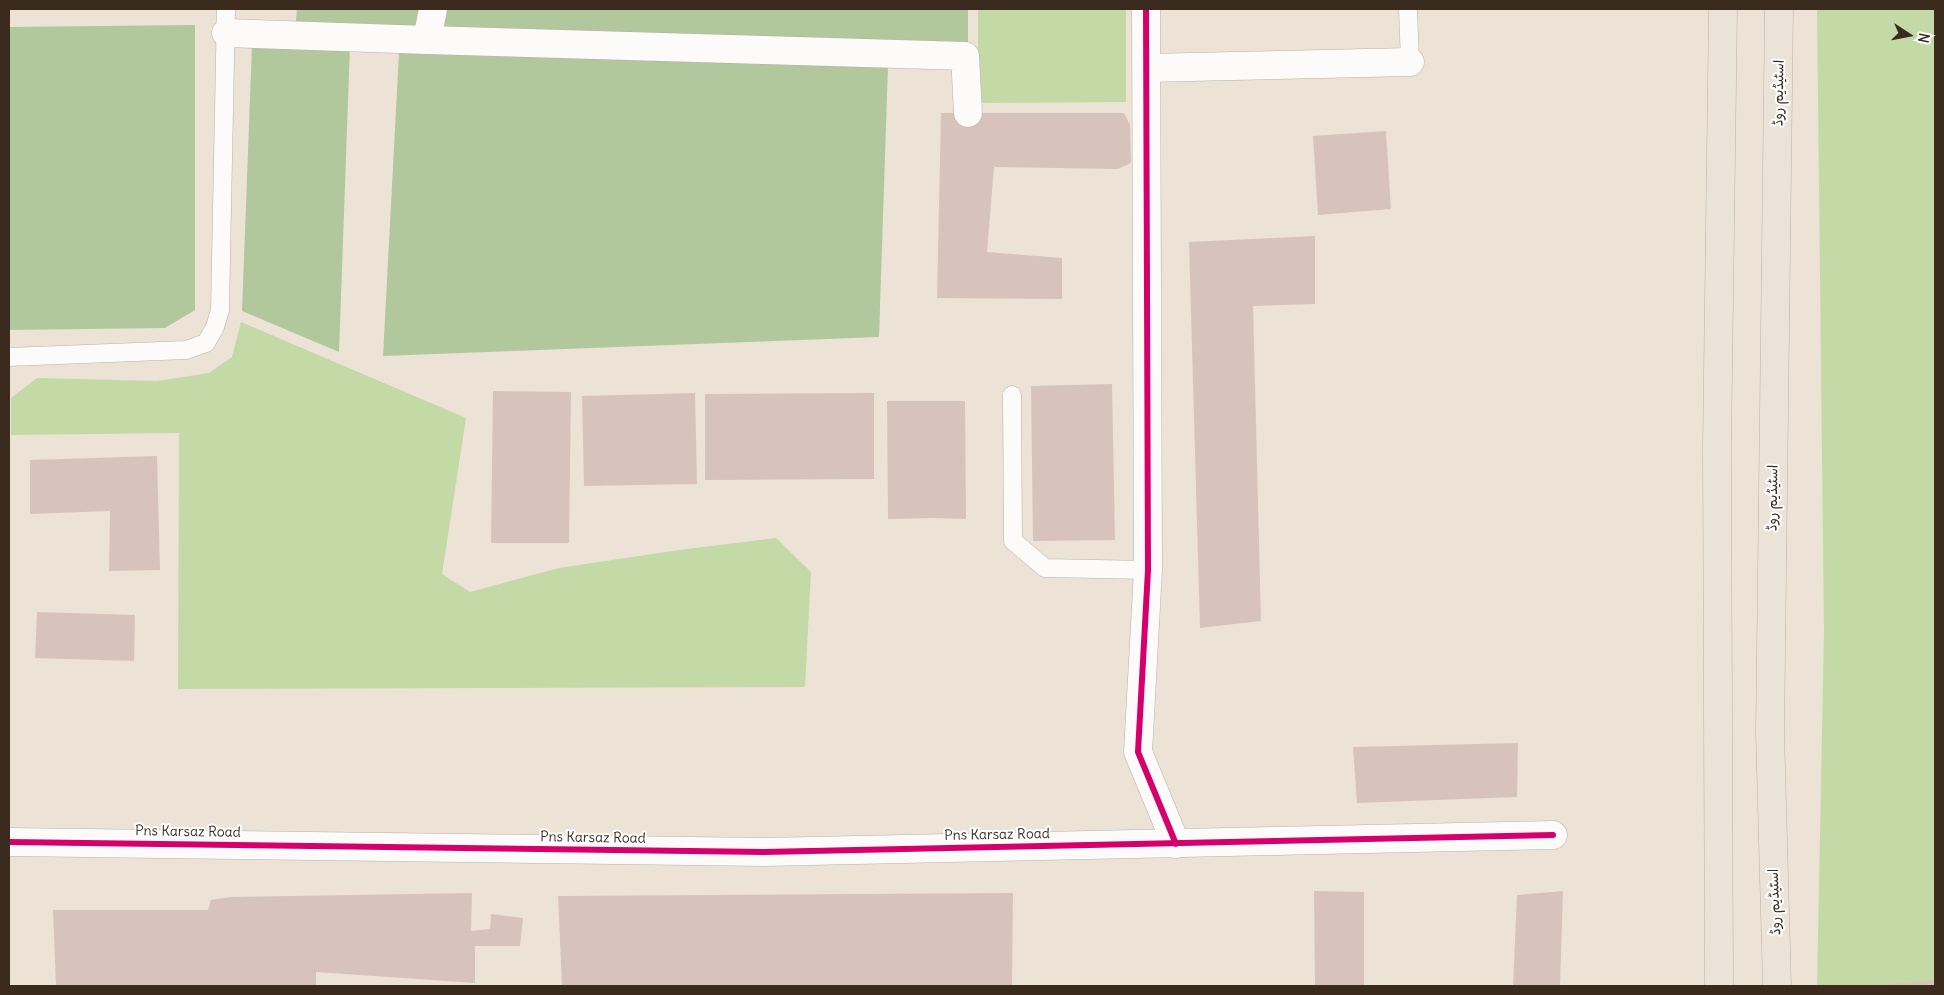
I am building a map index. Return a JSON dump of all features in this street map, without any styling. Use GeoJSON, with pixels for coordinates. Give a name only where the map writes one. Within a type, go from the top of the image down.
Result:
{"type":"FeatureCollection","features":[{"type":"Feature","properties":{"kind":"main road"},"geometry":{"type":"LineString","coordinates":[[1719,986],[1717,445],[1723,9]]}},
{"type":"Feature","properties":{"kind":"main road","name":"اسٹیڈیم روڈ"},"geometry":{"type":"LineString","coordinates":[[1777,986],[1770,732],[1779,9]]}},
{"type":"Feature","properties":{"kind":"street"},"geometry":{"type":"LineString","coordinates":[[427,40],[433,9]]}},
{"type":"Feature","properties":{"kind":"street"},"geometry":{"type":"LineString","coordinates":[[1146,9],[1148,570],[1138,752],[1176,844]]}},
{"type":"Feature","properties":{"kind":"street"},"geometry":{"type":"LineString","coordinates":[[226,21],[427,40],[965,56],[968,113]]}},
{"type":"Feature","properties":{"kind":"street"},"geometry":{"type":"LineString","coordinates":[[1147,68],[1410,62]]}},
{"type":"Feature","properties":{"kind":"street","name":"Pns Karsaz Road"},"geometry":{"type":"LineString","coordinates":[[9,842],[764,852],[1553,834]]}},
{"type":"Feature","properties":{"kind":"lane"},"geometry":{"type":"LineString","coordinates":[[1408,9],[1410,62]]}},
{"type":"Feature","properties":{"kind":"lane"},"geometry":{"type":"LineString","coordinates":[[9,357],[186,350],[206,342],[215,327],[220,310],[226,21]]}},
{"type":"Feature","properties":{"kind":"lane"},"geometry":{"type":"LineString","coordinates":[[1012,395],[1013,541],[1045,568],[1148,570]]}},
{"type":"Feature","properties":{"kind":"green space"},"geometry":{"type":"Polygon","coordinates":[[[297,9],[427,9],[423,36],[295,30],[297,9]]]}},
{"type":"Feature","properties":{"kind":"green space"},"geometry":{"type":"Polygon","coordinates":[[[440,9],[968,9],[968,46],[433,33],[440,9]]]}},
{"type":"Feature","properties":{"kind":"green space"},"geometry":{"type":"Polygon","coordinates":[[[978,9],[1126,9],[1126,102],[978,103],[978,9]]]}},
{"type":"Feature","properties":{"kind":"green space"},"geometry":{"type":"Polygon","coordinates":[[[1817,9],[1935,9],[1935,981],[1892,986],[1817,986],[1824,632],[1817,9]]]}},
{"type":"Feature","properties":{"kind":"green space"},"geometry":{"type":"Polygon","coordinates":[[[195,25],[195,310],[165,328],[9,330],[9,27],[195,25]]]}},
{"type":"Feature","properties":{"kind":"green space"},"geometry":{"type":"Polygon","coordinates":[[[252,45],[350,46],[339,352],[242,311],[252,45]]]}},
{"type":"Feature","properties":{"kind":"green space"},"geometry":{"type":"Polygon","coordinates":[[[399,53],[888,66],[879,337],[383,356],[399,53]]]}},
{"type":"Feature","properties":{"kind":"green space"},"geometry":{"type":"Polygon","coordinates":[[[241,322],[466,418],[442,574],[470,592],[559,568],[776,538],[811,572],[805,687],[178,689],[179,433],[11,435],[11,398],[37,378],[157,381],[209,373],[232,357],[241,322]]]}},
{"type":"Feature","properties":{"kind":"building"},"geometry":{"type":"Polygon","coordinates":[[[941,113],[1124,113],[1130,125],[1131,163],[1118,169],[994,167],[987,252],[1062,258],[1062,299],[937,298],[941,113]]]}},
{"type":"Feature","properties":{"kind":"building"},"geometry":{"type":"Polygon","coordinates":[[[1386,131],[1391,209],[1318,215],[1313,136],[1386,131]]]}},
{"type":"Feature","properties":{"kind":"building"},"geometry":{"type":"Polygon","coordinates":[[[1315,236],[1315,304],[1253,306],[1261,621],[1200,628],[1189,242],[1315,236]]]}},
{"type":"Feature","properties":{"kind":"building"},"geometry":{"type":"Polygon","coordinates":[[[1112,384],[1115,540],[1033,541],[1031,386],[1112,384]]]}},
{"type":"Feature","properties":{"kind":"building"},"geometry":{"type":"Polygon","coordinates":[[[493,391],[571,392],[569,543],[491,543],[493,391]]]}},
{"type":"Feature","properties":{"kind":"building"},"geometry":{"type":"Polygon","coordinates":[[[695,393],[697,484],[584,486],[582,396],[695,393]]]}},
{"type":"Feature","properties":{"kind":"building"},"geometry":{"type":"Polygon","coordinates":[[[874,393],[874,479],[705,480],[705,394],[874,393]]]}},
{"type":"Feature","properties":{"kind":"building"},"geometry":{"type":"Polygon","coordinates":[[[887,401],[965,401],[966,519],[888,519],[887,401]]]}},
{"type":"Feature","properties":{"kind":"building"},"geometry":{"type":"Polygon","coordinates":[[[157,456],[160,570],[109,571],[110,511],[30,514],[30,460],[157,456]]]}},
{"type":"Feature","properties":{"kind":"building"},"geometry":{"type":"Polygon","coordinates":[[[37,612],[135,615],[134,661],[35,658],[37,612]]]}},
{"type":"Feature","properties":{"kind":"building"},"geometry":{"type":"Polygon","coordinates":[[[1518,743],[1517,797],[1357,803],[1353,747],[1518,743]]]}},
{"type":"Feature","properties":{"kind":"building"},"geometry":{"type":"Polygon","coordinates":[[[1314,891],[1364,892],[1364,986],[1315,986],[1314,891]]]}},
{"type":"Feature","properties":{"kind":"building"},"geometry":{"type":"Polygon","coordinates":[[[1563,891],[1560,986],[1513,986],[1517,895],[1563,891]]]}},
{"type":"Feature","properties":{"kind":"building"},"geometry":{"type":"Polygon","coordinates":[[[472,893],[471,931],[490,929],[491,914],[523,918],[520,946],[475,946],[475,983],[316,972],[316,986],[56,986],[53,910],[208,910],[211,900],[231,897],[472,893]]]}},
{"type":"Feature","properties":{"kind":"building"},"geometry":{"type":"Polygon","coordinates":[[[1013,893],[1012,986],[562,986],[558,896],[1013,893]]]}},
{"type":"Feature","properties":{"kind":"building"},"geometry":{"type":"Polygon","coordinates":[[[1935,980],[1935,986],[1879,986],[1879,985],[1935,980]]]}},
{"type":"Feature","properties":{"kind":"cycle path"},"geometry":{"type":"LineString","coordinates":[[1146,9],[1148,570],[1138,752],[1176,844]]}},
{"type":"Feature","properties":{"kind":"cycle path"},"geometry":{"type":"LineString","coordinates":[[9,842],[764,852],[1553,835]]}}]}
